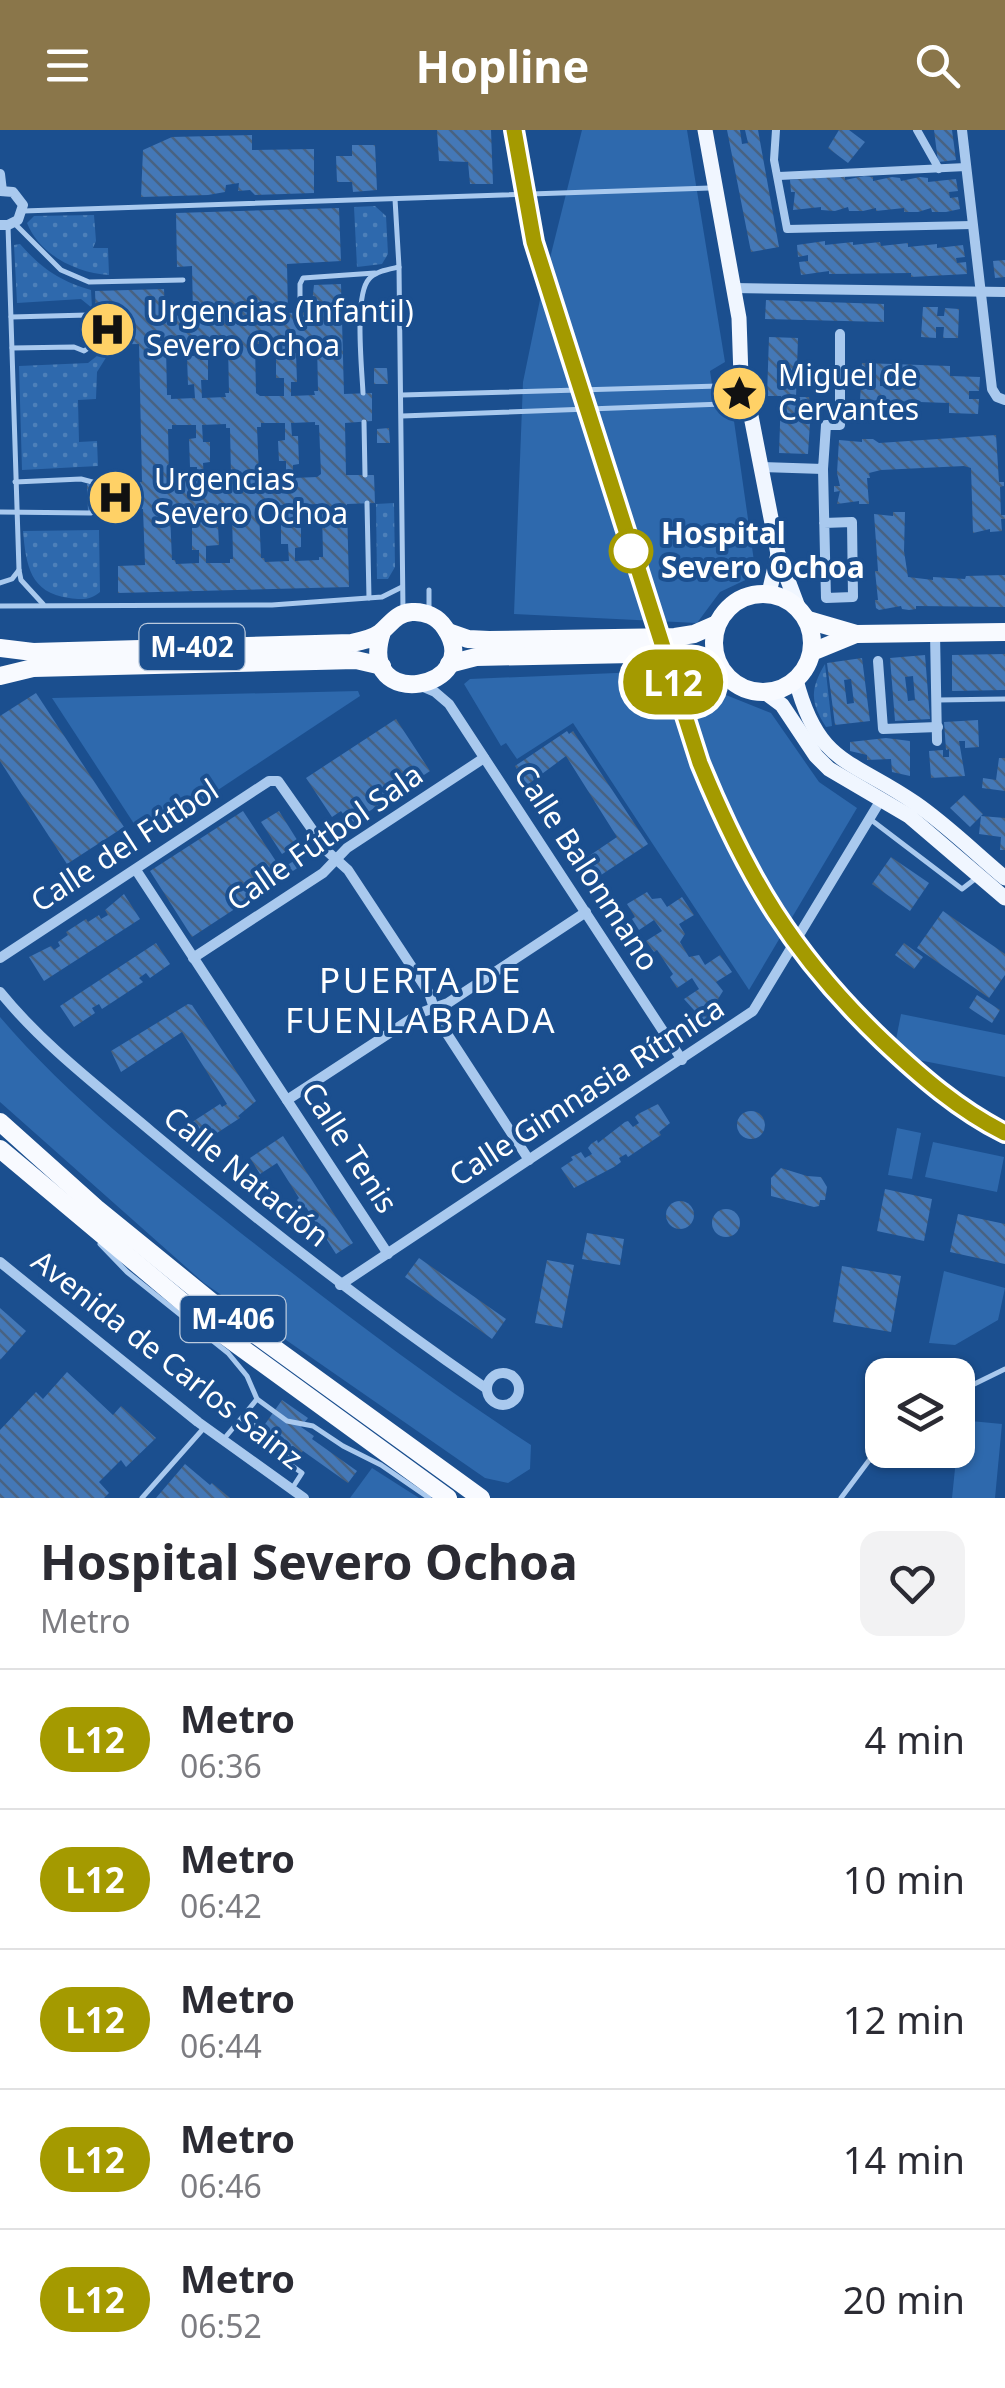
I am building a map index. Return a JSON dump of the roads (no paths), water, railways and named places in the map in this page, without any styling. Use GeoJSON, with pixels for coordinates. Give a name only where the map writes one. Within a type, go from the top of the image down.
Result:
{"type":"FeatureCollection","features":[{"type":"Feature","properties":{"kind":"highway"},"geometry":{"type":"LineString","coordinates":[[722,671],[714,640],[717,624],[726,610],[753,594],[785,598],[803,614],[856,634],[1005,632]]}},
{"type":"Feature","properties":{"kind":"highway"},"geometry":{"type":"LineString","coordinates":[[404,614],[429,614],[448,632],[468,639],[489,640],[675,637],[717,624]]}},
{"type":"Feature","properties":{"kind":"highway","name":"M-402"},"geometry":{"type":"LineString","coordinates":[[0,648],[33,652],[351,643],[382,632],[404,614]]}},
{"type":"Feature","properties":{"kind":"highway"},"geometry":{"type":"LineString","coordinates":[[419,686],[435,680],[447,668],[476,657],[675,653],[701,656],[735,684],[766,693],[782,689],[807,668],[813,636],[803,614]]}},
{"type":"Feature","properties":{"kind":"highway"},"geometry":{"type":"LineString","coordinates":[[382,632],[378,655],[382,666]]}},
{"type":"Feature","properties":{"kind":"highway"},"geometry":{"type":"LineString","coordinates":[[447,668],[452,654],[448,632]]}},
{"type":"Feature","properties":{"kind":"highway"},"geometry":{"type":"LineString","coordinates":[[812,652],[856,634]]}},
{"type":"Feature","properties":{"kind":"highway","name":"M-402"},"geometry":{"type":"LineString","coordinates":[[0,676],[33,668],[356,660],[382,666],[400,683],[419,686]]}},
{"type":"Feature","properties":{"kind":"highway","name":"M-406"},"geometry":{"type":"LineString","coordinates":[[0,1122],[96,1208],[218,1308],[481,1498]]}},
{"type":"Feature","properties":{"kind":"highway","name":"M-406"},"geometry":{"type":"LineString","coordinates":[[4,1153],[210,1325],[448,1498]]}},
{"type":"Feature","properties":{"kind":"main road"},"geometry":{"type":"LineString","coordinates":[[705,130],[738,318],[741,377],[750,393],[735,404]]}},
{"type":"Feature","properties":{"kind":"main road"},"geometry":{"type":"LineString","coordinates":[[741,377],[732,377],[722,386],[722,396],[751,416],[778,554],[803,614]]}},
{"type":"Feature","properties":{"kind":"main road"},"geometry":{"type":"LineString","coordinates":[[769,593],[778,554]]}},
{"type":"Feature","properties":{"kind":"main road"},"geometry":{"type":"LineString","coordinates":[[796,680],[812,729],[830,750],[919,806],[1005,878]]}},
{"type":"Feature","properties":{"kind":"main road"},"geometry":{"type":"LineString","coordinates":[[766,693],[782,705],[816,756],[840,776],[909,816],[1005,898]]}},
{"type":"Feature","properties":{"kind":"street"},"geometry":{"type":"LineString","coordinates":[[776,130],[774,160],[786,229],[972,226]]}},
{"type":"Feature","properties":{"kind":"street"},"geometry":{"type":"LineString","coordinates":[[917,130],[939,169]]}},
{"type":"Feature","properties":{"kind":"street"},"geometry":{"type":"LineString","coordinates":[[962,130],[992,389],[1005,400]]}},
{"type":"Feature","properties":{"kind":"street"},"geometry":{"type":"LineString","coordinates":[[779,176],[966,167]]}},
{"type":"Feature","properties":{"kind":"street"},"geometry":{"type":"LineString","coordinates":[[0,174],[1,191],[18,195],[23,211],[8,225]]}},
{"type":"Feature","properties":{"kind":"street"},"geometry":{"type":"LineString","coordinates":[[733,288],[1005,292]]}},
{"type":"Feature","properties":{"kind":"street"},"geometry":{"type":"LineString","coordinates":[[824,523],[852,522],[853,597],[826,598],[824,523],[823,469],[826,425],[840,424],[840,334]]}},
{"type":"Feature","properties":{"kind":"street"},"geometry":{"type":"LineString","coordinates":[[762,468],[823,469]]}},
{"type":"Feature","properties":{"kind":"street"},"geometry":{"type":"LineString","coordinates":[[935,633],[937,740]]}},
{"type":"Feature","properties":{"kind":"street"},"geometry":{"type":"LineString","coordinates":[[878,661],[883,729],[938,727]]}},
{"type":"Feature","properties":{"kind":"street","name":"Calle Balonmano"},"geometry":{"type":"LineString","coordinates":[[447,668],[449,704]]}},
{"type":"Feature","properties":{"kind":"street","name":"Calle Balonmano"},"geometry":{"type":"LineString","coordinates":[[419,686],[435,692],[449,704],[682,1060]]}},
{"type":"Feature","properties":{"kind":"street","name":"Calle Fútbol Sala"},"geometry":{"type":"LineString","coordinates":[[194,958],[323,874],[347,848],[484,758]]}},
{"type":"Feature","properties":{"kind":"street","name":"Calle del Fútbol"},"geometry":{"type":"LineString","coordinates":[[0,958],[269,781],[278,781],[337,859]]}},
{"type":"Feature","properties":{"kind":"street","name":"Calle Gimnasia Rítmica"},"geometry":{"type":"LineString","coordinates":[[340,1285],[757,1007],[882,798]]}},
{"type":"Feature","properties":{"kind":"street"},"geometry":{"type":"LineString","coordinates":[[337,859],[426,989],[438,1020],[530,1160]]}},
{"type":"Feature","properties":{"kind":"street","name":"Calle Tenis"},"geometry":{"type":"LineString","coordinates":[[136,870],[388,1254]]}},
{"type":"Feature","properties":{"kind":"street"},"geometry":{"type":"LineString","coordinates":[[287,1100],[420,1013],[448,1003],[586,912]]}},
{"type":"Feature","properties":{"kind":"street","name":"Calle Natación"},"geometry":{"type":"LineString","coordinates":[[0,992],[19,1016],[78,1070],[222,1191],[340,1285],[484,1385]]}},
{"type":"Feature","properties":{"kind":"street","name":"Avenida de Carlos Sainz"},"geometry":{"type":"LineString","coordinates":[[0,1262],[223,1440],[304,1498]]}},
{"type":"Feature","properties":{"kind":"lane"},"geometry":{"type":"LineString","coordinates":[[23,211],[713,188]]}},
{"type":"Feature","properties":{"kind":"lane"},"geometry":{"type":"LineString","coordinates":[[395,199],[404,614]]}},
{"type":"Feature","properties":{"kind":"lane"},"geometry":{"type":"LineString","coordinates":[[8,225],[61,270],[89,282],[182,280]]}},
{"type":"Feature","properties":{"kind":"lane"},"geometry":{"type":"LineString","coordinates":[[8,225],[19,570],[21,580],[43,604]]}},
{"type":"Feature","properties":{"kind":"lane"},"geometry":{"type":"LineString","coordinates":[[363,393],[362,295],[368,279],[399,266]]}},
{"type":"Feature","properties":{"kind":"lane"},"geometry":{"type":"LineString","coordinates":[[300,305],[303,278],[378,273]]}},
{"type":"Feature","properties":{"kind":"lane"},"geometry":{"type":"LineString","coordinates":[[10,317],[90,318]]}},
{"type":"Feature","properties":{"kind":"lane"},"geometry":{"type":"LineString","coordinates":[[12,348],[74,347],[84,351],[92,345]]}},
{"type":"Feature","properties":{"kind":"lane"},"geometry":{"type":"LineString","coordinates":[[402,396],[722,386]]}},
{"type":"Feature","properties":{"kind":"lane"},"geometry":{"type":"LineString","coordinates":[[402,416],[735,404]]}},
{"type":"Feature","properties":{"kind":"lane"},"geometry":{"type":"LineString","coordinates":[[364,422],[366,474]]}},
{"type":"Feature","properties":{"kind":"lane"},"geometry":{"type":"LineString","coordinates":[[14,482],[82,479],[96,483]]}},
{"type":"Feature","properties":{"kind":"lane"},"geometry":{"type":"LineString","coordinates":[[367,503],[369,598]]}},
{"type":"Feature","properties":{"kind":"lane"},"geometry":{"type":"LineString","coordinates":[[0,512],[91,514],[96,510]]}},
{"type":"Feature","properties":{"kind":"lane"},"geometry":{"type":"LineString","coordinates":[[0,583],[12,579],[19,570]]}},
{"type":"Feature","properties":{"kind":"lane"},"geometry":{"type":"LineString","coordinates":[[0,606],[272,605],[382,597],[402,587]]}},
{"type":"Feature","properties":{"kind":"lane"},"geometry":{"type":"LineString","coordinates":[[429,590],[429,614]]}},
{"type":"Feature","properties":{"kind":"lane"},"geometry":{"type":"LineString","coordinates":[[938,700],[1005,699]]}},
{"type":"Feature","properties":{"kind":"lane"},"geometry":{"type":"LineString","coordinates":[[870,819],[962,889],[979,876]]}},
{"type":"Feature","properties":{"kind":"lane"},"geometry":{"type":"LineString","coordinates":[[52,1196],[128,1272],[228,1353],[247,1376],[257,1398],[288,1421],[312,1426],[381,1464],[429,1498]]}},
{"type":"Feature","properties":{"kind":"lane"},"geometry":{"type":"LineString","coordinates":[[975,1384],[1005,1369]]}},
{"type":"Feature","properties":{"kind":"lane"},"geometry":{"type":"LineString","coordinates":[[223,1440],[257,1398]]}},
{"type":"Feature","properties":{"kind":"lane"},"geometry":{"type":"LineString","coordinates":[[244,1415],[288,1454],[288,1462],[302,1473],[292,1490]]}},
{"type":"Feature","properties":{"kind":"lane"},"geometry":{"type":"LineString","coordinates":[[142,1498],[205,1426]]}},
{"type":"Feature","properties":{"kind":"lane"},"geometry":{"type":"LineString","coordinates":[[841,1498],[865,1466]]}},
{"type":"Feature","properties":{"kind":"metro line","name":"L12"},"geometry":{"type":"LineString","coordinates":[[514,130],[534,242],[700,763],[730,836],[778,922],[839,999],[928,1084],[1005,1133]]}},
{"type":"Feature","properties":{"kind":"place","name":"Urgencias (Infantil) Severo Ochoa"},"geometry":{"type":"Point","coordinates":[107,329]}},
{"type":"Feature","properties":{"kind":"place","name":"Miguel de Cervantes"},"geometry":{"type":"Point","coordinates":[739,393]}},
{"type":"Feature","properties":{"kind":"place","name":"Urgencias Severo Ochoa"},"geometry":{"type":"Point","coordinates":[115,497]}},
{"type":"Feature","properties":{"kind":"place","name":"Hospital Severo Ochoa"},"geometry":{"type":"Point","coordinates":[631,551]}},
{"type":"Feature","properties":{"kind":"district","name":"PUERTA DE FUENLABRADA"},"geometry":{"type":"Point","coordinates":[421,1001]}}]}
